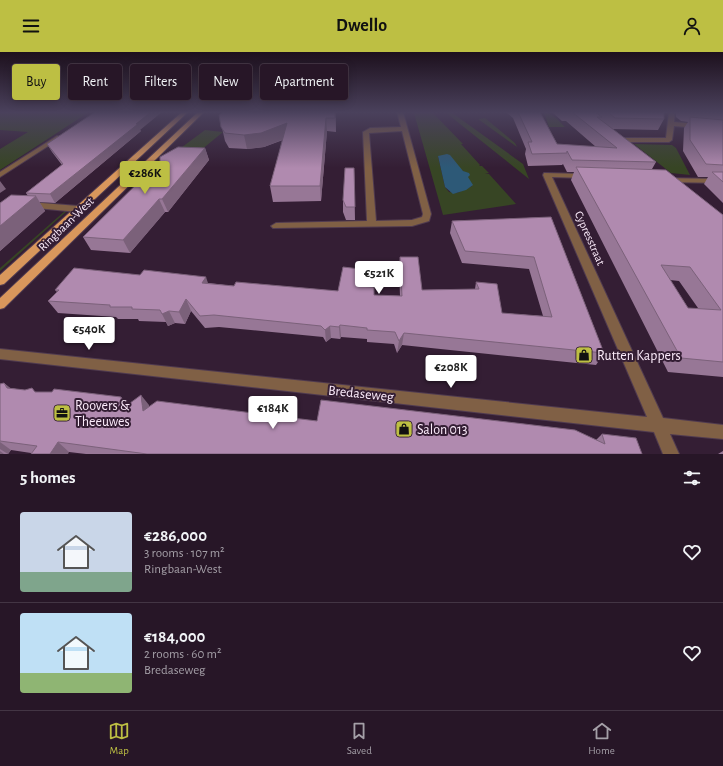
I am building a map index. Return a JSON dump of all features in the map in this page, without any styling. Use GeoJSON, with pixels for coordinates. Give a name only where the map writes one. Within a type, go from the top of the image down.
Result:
{"type":"FeatureCollection","features":[{"type":"Feature","properties":{"kind":"main road","name":"Ringbaan-West"},"geometry":{"type":"LineString","coordinates":[[0,281],[164,131]]}},
{"type":"Feature","properties":{"kind":"main road","name":"Ringbaan-West"},"geometry":{"type":"LineString","coordinates":[[0,305],[181,131]]}},
{"type":"Feature","properties":{"kind":"street"},"geometry":{"type":"LineString","coordinates":[[368,131],[366,132],[372,224]]}},
{"type":"Feature","properties":{"kind":"street"},"geometry":{"type":"LineString","coordinates":[[276,226],[412,223],[426,219],[427,214],[405,131]]}},
{"type":"Feature","properties":{"kind":"street"},"geometry":{"type":"LineString","coordinates":[[631,149],[616,138],[666,141],[671,138],[671,131]]}},
{"type":"Feature","properties":{"kind":"street"},"geometry":{"type":"LineString","coordinates":[[0,175],[63,134]]}},
{"type":"Feature","properties":{"kind":"street","name":"Cypresstraat"},"geometry":{"type":"LineString","coordinates":[[594,176],[547,175],[658,425]]}},
{"type":"Feature","properties":{"kind":"street"},"geometry":{"type":"LineString","coordinates":[[657,175],[670,180],[682,190]]}},
{"type":"Feature","properties":{"kind":"street"},"geometry":{"type":"LineString","coordinates":[[670,180],[723,181]]}},
{"type":"Feature","properties":{"kind":"street"},"geometry":{"type":"LineString","coordinates":[[22,204],[78,209]]}},
{"type":"Feature","properties":{"kind":"street","name":"Bredaseweg"},"geometry":{"type":"LineString","coordinates":[[0,354],[723,432]]}},
{"type":"Feature","properties":{"kind":"street"},"geometry":{"type":"LineString","coordinates":[[658,425],[671,454]]}},
{"type":"Feature","properties":{"kind":"green space"},"geometry":{"type":"Polygon","coordinates":[[[11,131],[60,131],[0,170],[0,149],[28,132],[11,131]]]}},
{"type":"Feature","properties":{"kind":"green space"},"geometry":{"type":"Polygon","coordinates":[[[204,131],[223,132],[195,155],[174,153],[204,131]]]}},
{"type":"Feature","properties":{"kind":"green space"},"geometry":{"type":"Polygon","coordinates":[[[419,131],[450,131],[463,144],[461,144],[480,165],[479,166],[482,166],[489,173],[485,174],[489,174],[516,204],[443,215],[419,131]],[[438,156],[445,187],[449,192],[457,193],[472,186],[463,171],[438,156]]]}},
{"type":"Feature","properties":{"kind":"green space"},"geometry":{"type":"Polygon","coordinates":[[[469,131],[477,131],[523,164],[529,179],[469,131]]]}},
{"type":"Feature","properties":{"kind":"green space"},"geometry":{"type":"Polygon","coordinates":[[[494,131],[500,131],[515,143],[517,147],[494,131]]]}},
{"type":"Feature","properties":{"kind":"green space"},"geometry":{"type":"Polygon","coordinates":[[[634,144],[672,145],[676,148],[690,175],[671,173],[634,144]]]}},
{"type":"Feature","properties":{"kind":"green space"},"geometry":{"type":"Polygon","coordinates":[[[66,210],[67,211],[0,271],[0,268],[66,210]]]}},
{"type":"Feature","properties":{"kind":"water"},"geometry":{"type":"Polygon","coordinates":[[[447,154],[450,155],[463,171],[469,173],[470,175],[468,177],[473,185],[466,190],[453,194],[445,187],[438,156],[447,154]]]}},
{"type":"Feature","properties":{"kind":"building"},"geometry":{"type":"Polygon","coordinates":[[[67,131],[130,131],[50,194],[26,193],[63,164],[47,144],[67,131]]]}},
{"type":"Feature","properties":{"kind":"building"},"geometry":{"type":"Polygon","coordinates":[[[224,131],[267,131],[244,135],[225,133],[224,131]]]}},
{"type":"Feature","properties":{"kind":"building"},"geometry":{"type":"Polygon","coordinates":[[[285,131],[325,131],[320,186],[270,186],[285,131]]]}},
{"type":"Feature","properties":{"kind":"building"},"geometry":{"type":"Polygon","coordinates":[[[527,131],[550,131],[557,144],[617,148],[595,131],[615,131],[656,162],[572,160],[567,151],[567,153],[532,154],[528,142],[532,142],[527,131]]]}},
{"type":"Feature","properties":{"kind":"building"},"geometry":{"type":"Polygon","coordinates":[[[690,131],[723,131],[723,165],[706,164],[690,140],[690,131]]]}},
{"type":"Feature","properties":{"kind":"building"},"geometry":{"type":"Polygon","coordinates":[[[178,147],[205,148],[162,199],[159,199],[123,240],[83,237],[160,161],[160,157],[178,147]]]}},
{"type":"Feature","properties":{"kind":"building"},"geometry":{"type":"Polygon","coordinates":[[[576,167],[666,170],[723,215],[723,362],[681,358],[576,167]],[[661,265],[688,308],[721,310],[690,267],[661,265]]]}},
{"type":"Feature","properties":{"kind":"building"},"geometry":{"type":"Polygon","coordinates":[[[345,168],[354,168],[355,207],[346,207],[343,200],[345,168]]]}},
{"type":"Feature","properties":{"kind":"building"},"geometry":{"type":"Polygon","coordinates":[[[712,172],[723,172],[723,182],[712,172]]]}},
{"type":"Feature","properties":{"kind":"building"},"geometry":{"type":"Polygon","coordinates":[[[11,195],[36,196],[0,226],[0,203],[11,195]]]}},
{"type":"Feature","properties":{"kind":"building"},"geometry":{"type":"Polygon","coordinates":[[[551,217],[604,353],[404,333],[399,341],[395,332],[367,330],[367,328],[340,325],[339,327],[330,326],[325,330],[321,326],[214,315],[200,316],[186,299],[179,312],[169,311],[162,314],[160,310],[132,309],[132,307],[110,307],[110,305],[48,301],[59,290],[55,290],[74,268],[140,275],[144,270],[206,277],[202,283],[234,286],[236,282],[338,291],[343,267],[360,269],[357,286],[374,287],[374,295],[402,296],[400,257],[418,257],[422,290],[479,289],[476,282],[497,284],[502,313],[552,317],[534,257],[465,251],[452,221],[551,217]]]}},
{"type":"Feature","properties":{"kind":"building"},"geometry":{"type":"Polygon","coordinates":[[[4,383],[7,388],[25,390],[32,388],[35,392],[52,392],[54,389],[121,397],[122,409],[141,395],[143,411],[157,401],[317,421],[321,400],[575,430],[605,444],[602,434],[636,438],[642,454],[147,454],[58,442],[50,454],[31,454],[37,446],[0,441],[0,384],[4,383]]]}},
{"type":"Feature","properties":{"kind":"place","name":"Rutten Kappers"},"geometry":{"type":"Point","coordinates":[584,355]}},
{"type":"Feature","properties":{"kind":"place","name":"Roovers & Theeuwes"},"geometry":{"type":"Point","coordinates":[62,413]}},
{"type":"Feature","properties":{"kind":"place","name":"Salon 013"},"geometry":{"type":"Point","coordinates":[404,429]}}]}
